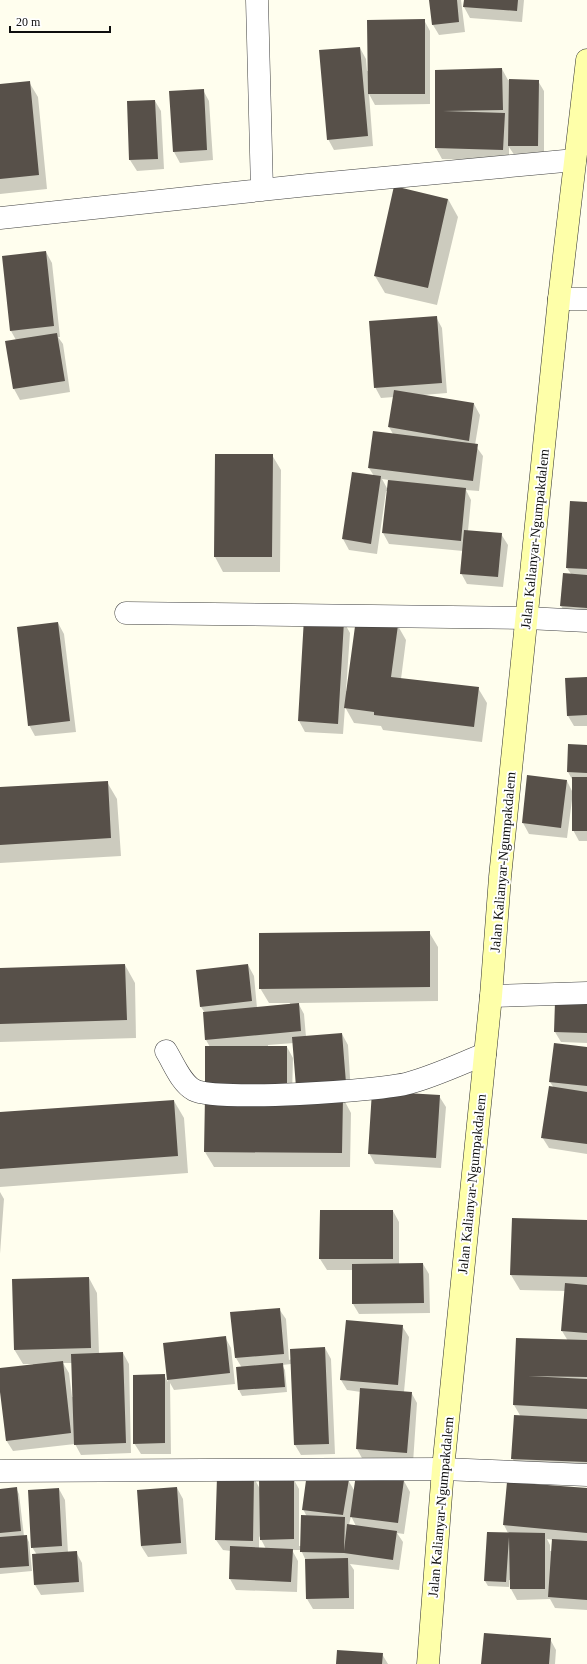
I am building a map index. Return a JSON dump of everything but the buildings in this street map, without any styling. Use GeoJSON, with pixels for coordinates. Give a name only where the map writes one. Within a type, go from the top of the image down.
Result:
{"type":"FeatureCollection","features":[{"type":"Feature","properties":{"kind":"street"},"geometry":{"type":"LineString","coordinates":[[257,0],[262,190]]}},
{"type":"Feature","properties":{"kind":"street","name":"Jalan Kalianyar-Ngumpakdalem"},"geometry":{"type":"LineString","coordinates":[[428,1664],[443,1469],[491,996],[500,877],[559,299],[587,60]]}},
{"type":"Feature","properties":{"kind":"street"},"geometry":{"type":"LineString","coordinates":[[0,218],[262,190],[575,160]]}},
{"type":"Feature","properties":{"kind":"street"},"geometry":{"type":"LineString","coordinates":[[559,299],[587,298]]}},
{"type":"Feature","properties":{"kind":"street"},"geometry":{"type":"LineString","coordinates":[[126,613],[527,618],[587,621]]}},
{"type":"Feature","properties":{"kind":"street"},"geometry":{"type":"LineString","coordinates":[[491,996],[587,993]]}},
{"type":"Feature","properties":{"kind":"street"},"geometry":{"type":"LineString","coordinates":[[166,1051],[190,1087],[196,1091],[231,1095],[284,1094],[389,1087],[408,1083],[436,1074],[485,1054]]}},
{"type":"Feature","properties":{"kind":"street"},"geometry":{"type":"LineString","coordinates":[[0,1471],[443,1469],[587,1475]]}}]}
